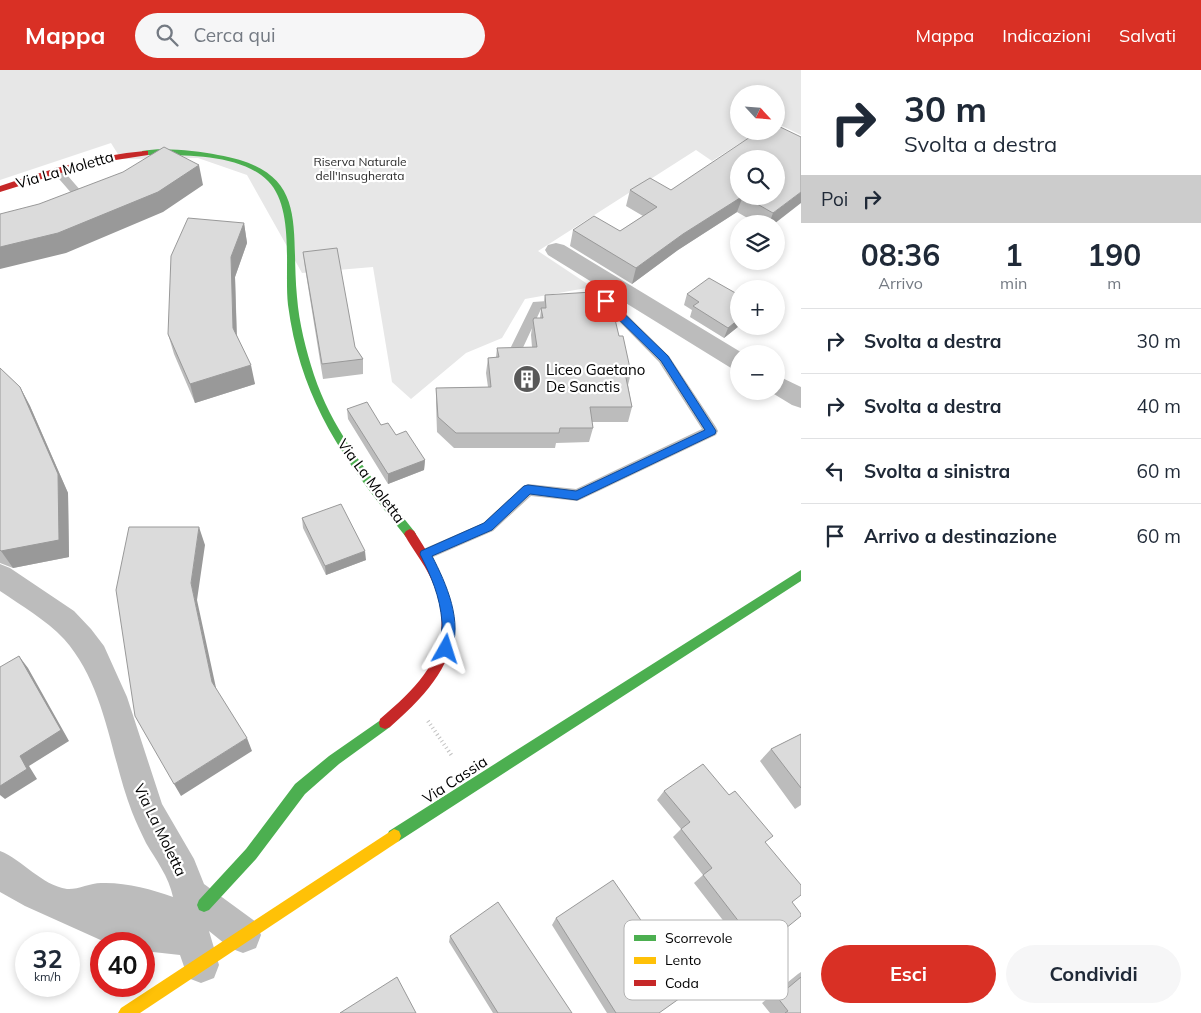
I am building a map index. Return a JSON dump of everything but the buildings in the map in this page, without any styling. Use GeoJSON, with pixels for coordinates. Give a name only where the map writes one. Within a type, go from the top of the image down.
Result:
{"type":"FeatureCollection","features":[{"type":"Feature","properties":{"kind":"street","name":"Via La Moletta"},"geometry":{"type":"LineString","coordinates":[[0,189],[57,170],[110,156],[166,153],[217,158],[255,168],[270,177],[282,196],[287,210],[294,312],[318,403],[355,465],[426,554],[444,594],[448,637],[446,649],[437,670],[422,690],[413,698],[366,738],[300,788],[196,925]]}},
{"type":"Feature","properties":{"kind":"street"},"geometry":{"type":"LineString","coordinates":[[556,250],[730,356]]}},
{"type":"Feature","properties":{"kind":"street"},"geometry":{"type":"LineString","coordinates":[[785,389],[801,399]]}},
{"type":"Feature","properties":{"kind":"street","name":"Via Cassia"},"geometry":{"type":"LineString","coordinates":[[126,1013],[196,925],[243,935],[801,575]]}},
{"type":"Feature","properties":{"kind":"street","name":"Via La Moletta"},"geometry":{"type":"LineString","coordinates":[[0,576],[61,618],[80,636],[95,658],[109,692],[148,812],[173,853],[196,925]]}},
{"type":"Feature","properties":{"kind":"street"},"geometry":{"type":"LineString","coordinates":[[0,868],[7,876],[29,890],[69,906],[92,920],[119,928],[196,925],[243,935]]}},
{"type":"Feature","properties":{"kind":"lane"},"geometry":{"type":"LineString","coordinates":[[57,170],[84,201]]}},
{"type":"Feature","properties":{"kind":"lane"},"geometry":{"type":"LineString","coordinates":[[426,554],[488,527],[528,490],[577,495],[711,431],[664,359],[606,301],[537,305],[515,351]]}},
{"type":"Feature","properties":{"kind":"path"},"geometry":{"type":"LineString","coordinates":[[413,698],[452,756]]}},
{"type":"Feature","properties":{"kind":"green space","name":"Riserva Naturale dell'Insugherata"},"geometry":{"type":"Polygon","coordinates":[[[0,70],[801,70],[801,135],[785,127],[785,85],[730,85],[730,140],[745,140],[712,161],[696,150],[538,251],[592,287],[525,299],[502,338],[466,353],[411,399],[392,382],[373,267],[302,273],[247,175],[198,158],[121,159],[111,143],[0,180],[0,70]]]}},
{"type":"Feature","properties":{"kind":"traffic: fast"},"geometry":{"type":"LineString","coordinates":[[145,153],[194,154],[230,159],[247,164],[261,171],[272,180],[280,192],[289,220],[292,297],[295,317],[303,356],[317,398],[327,419],[352,459],[410,534]]}},
{"type":"Feature","properties":{"kind":"traffic: fast"},"geometry":{"type":"LineString","coordinates":[[394,836],[801,575]]}},
{"type":"Feature","properties":{"kind":"traffic: fast"},"geometry":{"type":"LineString","coordinates":[[204,905],[251,854],[300,789],[334,760],[385,723]]}},
{"type":"Feature","properties":{"kind":"traffic: slow"},"geometry":{"type":"LineString","coordinates":[[126,1013],[394,836]]}},
{"type":"Feature","properties":{"kind":"traffic: jam"},"geometry":{"type":"LineString","coordinates":[[0,189],[89,161],[145,153]]}},
{"type":"Feature","properties":{"kind":"traffic: jam"},"geometry":{"type":"LineString","coordinates":[[385,723],[411,701],[430,679],[442,657],[447,635],[447,612],[440,587],[428,562],[410,534]]}},
{"type":"Feature","properties":{"kind":"place","name":"Liceo Gaetano De Sanctis"},"geometry":{"type":"Point","coordinates":[527,379]}},
{"type":"Feature","properties":{"kind":"route"},"geometry":{"type":"LineString","coordinates":[[446,649],[448,637],[446,602],[441,585],[426,554],[488,527],[528,490],[577,495],[711,431],[664,359],[606,301]]}}]}
